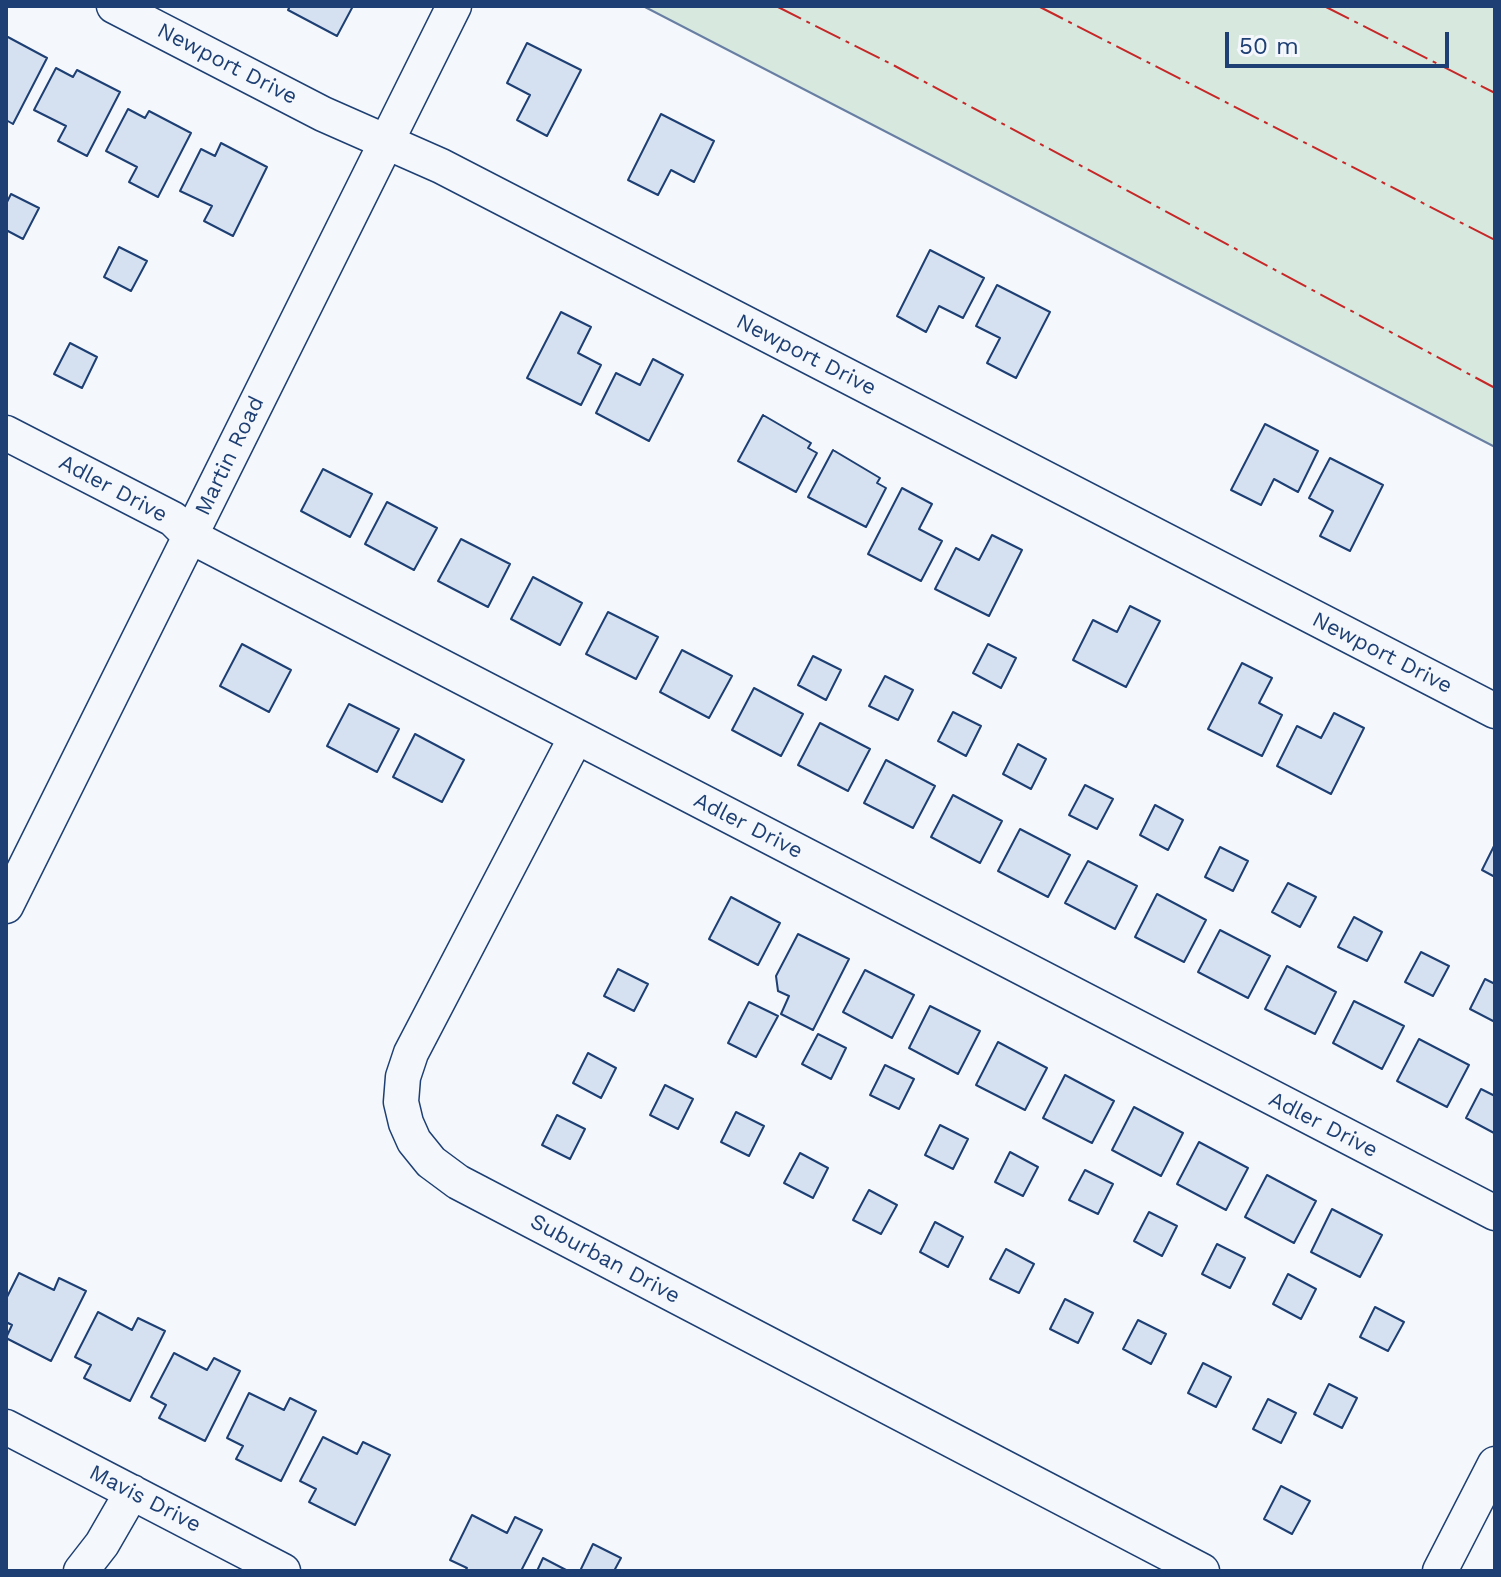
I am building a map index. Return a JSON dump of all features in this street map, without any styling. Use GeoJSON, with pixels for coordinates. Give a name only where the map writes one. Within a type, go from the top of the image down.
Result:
{"type":"FeatureCollection","features":[{"type":"Feature","properties":{"kind":"street","name":"Newport Drive"},"geometry":{"type":"LineString","coordinates":[[114,6],[385,144],[441,166],[1495,711]]}},
{"type":"Feature","properties":{"kind":"street","name":"Martin Road"},"geometry":{"type":"LineString","coordinates":[[6,906],[454,6]]}},
{"type":"Feature","properties":{"kind":"street","name":"Adler Drive"},"geometry":{"type":"LineString","coordinates":[[6,433],[173,519],[190,536],[1495,1213]]}},
{"type":"Feature","properties":{"kind":"street","name":"Suburban Drive"},"geometry":{"type":"LineString","coordinates":[[576,737],[411,1053],[403,1077],[401,1102],[414,1141],[431,1162],[458,1182],[1202,1571]]}},
{"type":"Feature","properties":{"kind":"street","name":"Mavis Drive"},"geometry":{"type":"LineString","coordinates":[[6,1427],[283,1571]]}},
{"type":"Feature","properties":{"kind":"street"},"geometry":{"type":"LineString","coordinates":[[1440,1571],[1495,1464]]}},
{"type":"Feature","properties":{"kind":"street"},"geometry":{"type":"LineString","coordinates":[[81,1571],[102,1544],[132,1492]]}},
{"type":"Feature","properties":{"kind":"shaded area"},"geometry":{"type":"Polygon","coordinates":[[[643,6],[1495,6],[1495,447],[643,6]]]}},
{"type":"Feature","properties":{"kind":"building"},"geometry":{"type":"Polygon","coordinates":[[[290,6],[353,6],[337,36],[288,10],[290,6]]]}},
{"type":"Feature","properties":{"kind":"building"},"geometry":{"type":"Polygon","coordinates":[[[6,36],[47,58],[13,124],[6,120],[6,36]]]}},
{"type":"Feature","properties":{"kind":"building"},"geometry":{"type":"Polygon","coordinates":[[[527,43],[581,70],[547,136],[517,120],[530,95],[507,83],[527,43]]]}},
{"type":"Feature","properties":{"kind":"building"},"geometry":{"type":"Polygon","coordinates":[[[56,68],[73,77],[77,70],[120,92],[87,156],[58,141],[66,126],[34,110],[56,68]]]}},
{"type":"Feature","properties":{"kind":"building"},"geometry":{"type":"Polygon","coordinates":[[[128,109],[145,118],[149,111],[191,133],[158,197],[129,182],[137,167],[106,151],[128,109]]]}},
{"type":"Feature","properties":{"kind":"building"},"geometry":{"type":"Polygon","coordinates":[[[661,114],[714,141],[694,182],[671,170],[658,195],[628,180],[661,114]]]}},
{"type":"Feature","properties":{"kind":"building"},"geometry":{"type":"Polygon","coordinates":[[[221,143],[267,167],[233,236],[204,221],[212,206],[180,191],[201,149],[215,156],[221,143]]]}},
{"type":"Feature","properties":{"kind":"building"},"geometry":{"type":"Polygon","coordinates":[[[11,194],[39,208],[23,239],[6,230],[6,204],[11,194]]]}},
{"type":"Feature","properties":{"kind":"building"},"geometry":{"type":"Polygon","coordinates":[[[119,247],[147,261],[131,291],[104,277],[119,247]]]}},
{"type":"Feature","properties":{"kind":"building"},"geometry":{"type":"Polygon","coordinates":[[[930,250],[984,278],[963,318],[939,306],[926,332],[897,316],[930,250]]]}},
{"type":"Feature","properties":{"kind":"building"},"geometry":{"type":"Polygon","coordinates":[[[997,285],[1050,312],[1016,378],[987,363],[1000,338],[976,326],[997,285]]]}},
{"type":"Feature","properties":{"kind":"building"},"geometry":{"type":"Polygon","coordinates":[[[561,312],[591,327],[578,353],[601,365],[581,405],[527,378],[561,312]]]}},
{"type":"Feature","properties":{"kind":"building"},"geometry":{"type":"Polygon","coordinates":[[[70,343],[97,357],[82,388],[54,374],[70,343]]]}},
{"type":"Feature","properties":{"kind":"building"},"geometry":{"type":"Polygon","coordinates":[[[653,359],[683,375],[649,441],[596,413],[616,373],[640,385],[653,359]]]}},
{"type":"Feature","properties":{"kind":"building"},"geometry":{"type":"Polygon","coordinates":[[[763,415],[811,443],[808,448],[817,453],[796,492],[738,461],[763,415]]]}},
{"type":"Feature","properties":{"kind":"building"},"geometry":{"type":"Polygon","coordinates":[[[1265,424],[1318,451],[1298,492],[1274,479],[1261,505],[1231,490],[1265,424]]]}},
{"type":"Feature","properties":{"kind":"building"},"geometry":{"type":"Polygon","coordinates":[[[833,450],[880,478],[877,483],[886,488],[866,527],[808,497],[833,450]]]}},
{"type":"Feature","properties":{"kind":"building"},"geometry":{"type":"Polygon","coordinates":[[[1330,458],[1383,485],[1350,551],[1320,536],[1333,511],[1309,498],[1330,458]]]}},
{"type":"Feature","properties":{"kind":"building"},"geometry":{"type":"Polygon","coordinates":[[[323,469],[372,494],[350,537],[301,511],[323,469]]]}},
{"type":"Feature","properties":{"kind":"building"},"geometry":{"type":"Polygon","coordinates":[[[902,488],[932,504],[919,529],[942,541],[921,581],[868,554],[902,488]]]}},
{"type":"Feature","properties":{"kind":"building"},"geometry":{"type":"Polygon","coordinates":[[[387,502],[437,528],[414,570],[365,544],[387,502]]]}},
{"type":"Feature","properties":{"kind":"building"},"geometry":{"type":"Polygon","coordinates":[[[992,535],[1022,550],[989,616],[935,589],[956,548],[979,560],[992,535]]]}},
{"type":"Feature","properties":{"kind":"building"},"geometry":{"type":"Polygon","coordinates":[[[461,539],[510,564],[488,607],[438,581],[461,539]]]}},
{"type":"Feature","properties":{"kind":"building"},"geometry":{"type":"Polygon","coordinates":[[[533,577],[582,603],[560,645],[511,619],[533,577]]]}},
{"type":"Feature","properties":{"kind":"building"},"geometry":{"type":"Polygon","coordinates":[[[1130,606],[1160,621],[1126,687],[1073,660],[1093,620],[1117,632],[1130,606]]]}},
{"type":"Feature","properties":{"kind":"building"},"geometry":{"type":"Polygon","coordinates":[[[608,612],[658,637],[636,679],[586,654],[608,612]]]}},
{"type":"Feature","properties":{"kind":"building"},"geometry":{"type":"Polygon","coordinates":[[[242,644],[291,670],[269,712],[220,686],[242,644]]]}},
{"type":"Feature","properties":{"kind":"building"},"geometry":{"type":"Polygon","coordinates":[[[988,644],[1016,658],[1001,688],[973,673],[988,644]]]}},
{"type":"Feature","properties":{"kind":"building"},"geometry":{"type":"Polygon","coordinates":[[[682,650],[732,676],[709,718],[660,692],[682,650]]]}},
{"type":"Feature","properties":{"kind":"building"},"geometry":{"type":"Polygon","coordinates":[[[813,656],[841,670],[826,700],[798,685],[813,656]]]}},
{"type":"Feature","properties":{"kind":"building"},"geometry":{"type":"Polygon","coordinates":[[[1242,663],[1272,678],[1259,703],[1282,715],[1262,756],[1208,729],[1242,663]]]}},
{"type":"Feature","properties":{"kind":"building"},"geometry":{"type":"Polygon","coordinates":[[[885,676],[913,690],[898,720],[869,706],[885,676]]]}},
{"type":"Feature","properties":{"kind":"building"},"geometry":{"type":"Polygon","coordinates":[[[754,688],[803,714],[781,756],[732,730],[754,688]]]}},
{"type":"Feature","properties":{"kind":"building"},"geometry":{"type":"Polygon","coordinates":[[[349,704],[399,729],[377,772],[327,746],[349,704]]]}},
{"type":"Feature","properties":{"kind":"building"},"geometry":{"type":"Polygon","coordinates":[[[953,712],[981,726],[966,756],[938,741],[953,712]]]}},
{"type":"Feature","properties":{"kind":"building"},"geometry":{"type":"Polygon","coordinates":[[[1334,713],[1364,728],[1331,794],[1277,766],[1297,726],[1321,738],[1334,713]]]}},
{"type":"Feature","properties":{"kind":"building"},"geometry":{"type":"Polygon","coordinates":[[[820,723],[870,749],[848,791],[798,765],[820,723]]]}},
{"type":"Feature","properties":{"kind":"building"},"geometry":{"type":"Polygon","coordinates":[[[415,734],[464,760],[442,802],[393,777],[415,734]]]}},
{"type":"Feature","properties":{"kind":"building"},"geometry":{"type":"Polygon","coordinates":[[[1018,744],[1046,759],[1031,789],[1003,774],[1018,744]]]}},
{"type":"Feature","properties":{"kind":"building"},"geometry":{"type":"Polygon","coordinates":[[[886,760],[935,786],[913,828],[864,803],[886,760]]]}},
{"type":"Feature","properties":{"kind":"building"},"geometry":{"type":"Polygon","coordinates":[[[1085,785],[1113,799],[1097,829],[1069,815],[1085,785]]]}},
{"type":"Feature","properties":{"kind":"building"},"geometry":{"type":"Polygon","coordinates":[[[953,795],[1002,821],[980,863],[931,837],[953,795]]]}},
{"type":"Feature","properties":{"kind":"building"},"geometry":{"type":"Polygon","coordinates":[[[1155,805],[1183,820],[1168,850],[1140,835],[1155,805]]]}},
{"type":"Feature","properties":{"kind":"building"},"geometry":{"type":"Polygon","coordinates":[[[1020,829],[1070,855],[1048,897],[998,871],[1020,829]]]}},
{"type":"Feature","properties":{"kind":"building"},"geometry":{"type":"Polygon","coordinates":[[[1495,844],[1495,877],[1482,870],[1495,844]]]}},
{"type":"Feature","properties":{"kind":"building"},"geometry":{"type":"Polygon","coordinates":[[[1220,847],[1248,861],[1233,891],[1205,877],[1220,847]]]}},
{"type":"Feature","properties":{"kind":"building"},"geometry":{"type":"Polygon","coordinates":[[[1088,861],[1137,886],[1115,929],[1065,903],[1088,861]]]}},
{"type":"Feature","properties":{"kind":"building"},"geometry":{"type":"Polygon","coordinates":[[[1288,883],[1316,897],[1300,927],[1272,912],[1288,883]]]}},
{"type":"Feature","properties":{"kind":"building"},"geometry":{"type":"Polygon","coordinates":[[[1157,894],[1206,920],[1184,962],[1135,937],[1157,894]]]}},
{"type":"Feature","properties":{"kind":"building"},"geometry":{"type":"Polygon","coordinates":[[[731,897],[780,923],[758,965],[709,939],[731,897]]]}},
{"type":"Feature","properties":{"kind":"building"},"geometry":{"type":"Polygon","coordinates":[[[1354,917],[1382,932],[1367,961],[1338,947],[1354,917]]]}},
{"type":"Feature","properties":{"kind":"building"},"geometry":{"type":"Polygon","coordinates":[[[1220,930],[1270,956],[1248,998],[1198,972],[1220,930]]]}},
{"type":"Feature","properties":{"kind":"building"},"geometry":{"type":"Polygon","coordinates":[[[798,934],[849,959],[813,1030],[781,1014],[789,996],[778,991],[776,976],[798,934]]]}},
{"type":"Feature","properties":{"kind":"building"},"geometry":{"type":"Polygon","coordinates":[[[1421,952],[1449,966],[1433,996],[1405,982],[1421,952]]]}},
{"type":"Feature","properties":{"kind":"building"},"geometry":{"type":"Polygon","coordinates":[[[1287,966],[1336,992],[1315,1034],[1265,1009],[1287,966]]]}},
{"type":"Feature","properties":{"kind":"building"},"geometry":{"type":"Polygon","coordinates":[[[618,969],[648,984],[634,1011],[604,996],[618,969]]]}},
{"type":"Feature","properties":{"kind":"building"},"geometry":{"type":"Polygon","coordinates":[[[865,970],[914,995],[892,1038],[843,1012],[865,970]]]}},
{"type":"Feature","properties":{"kind":"building"},"geometry":{"type":"Polygon","coordinates":[[[1485,979],[1495,984],[1495,1022],[1470,1009],[1485,979]]]}},
{"type":"Feature","properties":{"kind":"building"},"geometry":{"type":"Polygon","coordinates":[[[1354,1001],[1404,1026],[1382,1069],[1333,1043],[1354,1001]]]}},
{"type":"Feature","properties":{"kind":"building"},"geometry":{"type":"Polygon","coordinates":[[[749,1002],[778,1016],[756,1057],[728,1043],[749,1002]]]}},
{"type":"Feature","properties":{"kind":"building"},"geometry":{"type":"Polygon","coordinates":[[[930,1006],[980,1031],[958,1074],[909,1048],[930,1006]]]}},
{"type":"Feature","properties":{"kind":"building"},"geometry":{"type":"Polygon","coordinates":[[[818,1034],[846,1048],[831,1079],[802,1064],[818,1034]]]}},
{"type":"Feature","properties":{"kind":"building"},"geometry":{"type":"Polygon","coordinates":[[[1419,1039],[1469,1065],[1447,1107],[1397,1081],[1419,1039]]]}},
{"type":"Feature","properties":{"kind":"building"},"geometry":{"type":"Polygon","coordinates":[[[998,1042],[1047,1068],[1025,1110],[976,1085],[998,1042]]]}},
{"type":"Feature","properties":{"kind":"building"},"geometry":{"type":"Polygon","coordinates":[[[588,1053],[616,1068],[601,1098],[573,1083],[588,1053]]]}},
{"type":"Feature","properties":{"kind":"building"},"geometry":{"type":"Polygon","coordinates":[[[885,1065],[914,1079],[899,1109],[870,1095],[885,1065]]]}},
{"type":"Feature","properties":{"kind":"building"},"geometry":{"type":"Polygon","coordinates":[[[1065,1075],[1114,1101],[1092,1143],[1043,1118],[1065,1075]]]}},
{"type":"Feature","properties":{"kind":"building"},"geometry":{"type":"Polygon","coordinates":[[[665,1085],[693,1099],[678,1129],[650,1115],[665,1085]]]}},
{"type":"Feature","properties":{"kind":"building"},"geometry":{"type":"Polygon","coordinates":[[[1481,1089],[1495,1096],[1494,1133],[1466,1118],[1481,1089]]]}},
{"type":"Feature","properties":{"kind":"building"},"geometry":{"type":"Polygon","coordinates":[[[1134,1107],[1183,1133],[1161,1176],[1112,1150],[1134,1107]]]}},
{"type":"Feature","properties":{"kind":"building"},"geometry":{"type":"Polygon","coordinates":[[[736,1112],[764,1126],[749,1156],[721,1142],[736,1112]]]}},
{"type":"Feature","properties":{"kind":"building"},"geometry":{"type":"Polygon","coordinates":[[[557,1115],[585,1129],[570,1159],[542,1145],[557,1115]]]}},
{"type":"Feature","properties":{"kind":"building"},"geometry":{"type":"Polygon","coordinates":[[[940,1125],[968,1139],[953,1169],[925,1155],[940,1125]]]}},
{"type":"Feature","properties":{"kind":"building"},"geometry":{"type":"Polygon","coordinates":[[[1199,1142],[1248,1168],[1226,1210],[1177,1184],[1199,1142]]]}},
{"type":"Feature","properties":{"kind":"building"},"geometry":{"type":"Polygon","coordinates":[[[1010,1152],[1038,1167],[1023,1196],[995,1182],[1010,1152]]]}},
{"type":"Feature","properties":{"kind":"building"},"geometry":{"type":"Polygon","coordinates":[[[800,1153],[828,1168],[813,1198],[784,1183],[800,1153]]]}},
{"type":"Feature","properties":{"kind":"building"},"geometry":{"type":"Polygon","coordinates":[[[1085,1170],[1113,1184],[1098,1214],[1069,1200],[1085,1170]]]}},
{"type":"Feature","properties":{"kind":"building"},"geometry":{"type":"Polygon","coordinates":[[[1267,1175],[1316,1201],[1294,1243],[1245,1217],[1267,1175]]]}},
{"type":"Feature","properties":{"kind":"building"},"geometry":{"type":"Polygon","coordinates":[[[869,1190],[897,1205],[881,1234],[853,1220],[869,1190]]]}},
{"type":"Feature","properties":{"kind":"building"},"geometry":{"type":"Polygon","coordinates":[[[1332,1209],[1382,1235],[1360,1277],[1311,1252],[1332,1209]]]}},
{"type":"Feature","properties":{"kind":"building"},"geometry":{"type":"Polygon","coordinates":[[[1149,1212],[1177,1226],[1162,1256],[1134,1241],[1149,1212]]]}},
{"type":"Feature","properties":{"kind":"building"},"geometry":{"type":"Polygon","coordinates":[[[935,1222],[963,1237],[948,1267],[920,1252],[935,1222]]]}},
{"type":"Feature","properties":{"kind":"building"},"geometry":{"type":"Polygon","coordinates":[[[1217,1244],[1245,1258],[1230,1288],[1202,1274],[1217,1244]]]}},
{"type":"Feature","properties":{"kind":"building"},"geometry":{"type":"Polygon","coordinates":[[[1006,1249],[1034,1264],[1019,1293],[990,1279],[1006,1249]]]}},
{"type":"Feature","properties":{"kind":"building"},"geometry":{"type":"Polygon","coordinates":[[[19,1273],[54,1290],[59,1278],[86,1291],[51,1361],[6,1338],[12,1325],[6,1322],[6,1299],[19,1273]]]}},
{"type":"Feature","properties":{"kind":"building"},"geometry":{"type":"Polygon","coordinates":[[[1288,1274],[1316,1289],[1301,1319],[1273,1304],[1288,1274]]]}},
{"type":"Feature","properties":{"kind":"building"},"geometry":{"type":"Polygon","coordinates":[[[1065,1299],[1093,1313],[1078,1343],[1050,1329],[1065,1299]]]}},
{"type":"Feature","properties":{"kind":"building"},"geometry":{"type":"Polygon","coordinates":[[[1375,1307],[1404,1322],[1388,1351],[1360,1337],[1375,1307]]]}},
{"type":"Feature","properties":{"kind":"building"},"geometry":{"type":"Polygon","coordinates":[[[98,1312],[132,1330],[138,1318],[165,1331],[130,1401],[84,1378],[91,1365],[75,1357],[98,1312]]]}},
{"type":"Feature","properties":{"kind":"building"},"geometry":{"type":"Polygon","coordinates":[[[1138,1320],[1166,1334],[1151,1364],[1123,1349],[1138,1320]]]}},
{"type":"Feature","properties":{"kind":"building"},"geometry":{"type":"Polygon","coordinates":[[[174,1353],[207,1370],[214,1358],[240,1371],[205,1441],[159,1418],[166,1405],[151,1397],[174,1353]]]}},
{"type":"Feature","properties":{"kind":"building"},"geometry":{"type":"Polygon","coordinates":[[[1203,1363],[1231,1377],[1216,1407],[1188,1393],[1203,1363]]]}},
{"type":"Feature","properties":{"kind":"building"},"geometry":{"type":"Polygon","coordinates":[[[1329,1384],[1357,1398],[1342,1428],[1314,1414],[1329,1384]]]}},
{"type":"Feature","properties":{"kind":"building"},"geometry":{"type":"Polygon","coordinates":[[[249,1393],[284,1410],[290,1398],[316,1411],[281,1481],[236,1459],[243,1446],[227,1438],[249,1393]]]}},
{"type":"Feature","properties":{"kind":"building"},"geometry":{"type":"Polygon","coordinates":[[[1268,1399],[1296,1413],[1281,1443],[1253,1429],[1268,1399]]]}},
{"type":"Feature","properties":{"kind":"building"},"geometry":{"type":"Polygon","coordinates":[[[323,1437],[357,1454],[363,1442],[390,1455],[355,1525],[309,1502],[316,1489],[300,1481],[323,1437]]]}},
{"type":"Feature","properties":{"kind":"building"},"geometry":{"type":"Polygon","coordinates":[[[1281,1486],[1310,1501],[1292,1534],[1264,1519],[1281,1486]]]}},
{"type":"Feature","properties":{"kind":"building"},"geometry":{"type":"Polygon","coordinates":[[[472,1515],[507,1533],[515,1517],[542,1530],[521,1571],[465,1571],[467,1568],[450,1560],[472,1515]]]}},
{"type":"Feature","properties":{"kind":"building"},"geometry":{"type":"Polygon","coordinates":[[[593,1544],[621,1558],[614,1571],[580,1571],[593,1544]]]}},
{"type":"Feature","properties":{"kind":"building"},"geometry":{"type":"Polygon","coordinates":[[[543,1558],[568,1571],[537,1571],[543,1558]]]}},
{"type":"Feature","properties":{"kind":"power"},"geometry":{"type":"LineString","coordinates":[[776,6],[895,66],[1495,388]]}},
{"type":"Feature","properties":{"kind":"power"},"geometry":{"type":"LineString","coordinates":[[1038,6],[1495,240]]}},
{"type":"Feature","properties":{"kind":"power"},"geometry":{"type":"LineString","coordinates":[[1324,6],[1495,93]]}}]}
